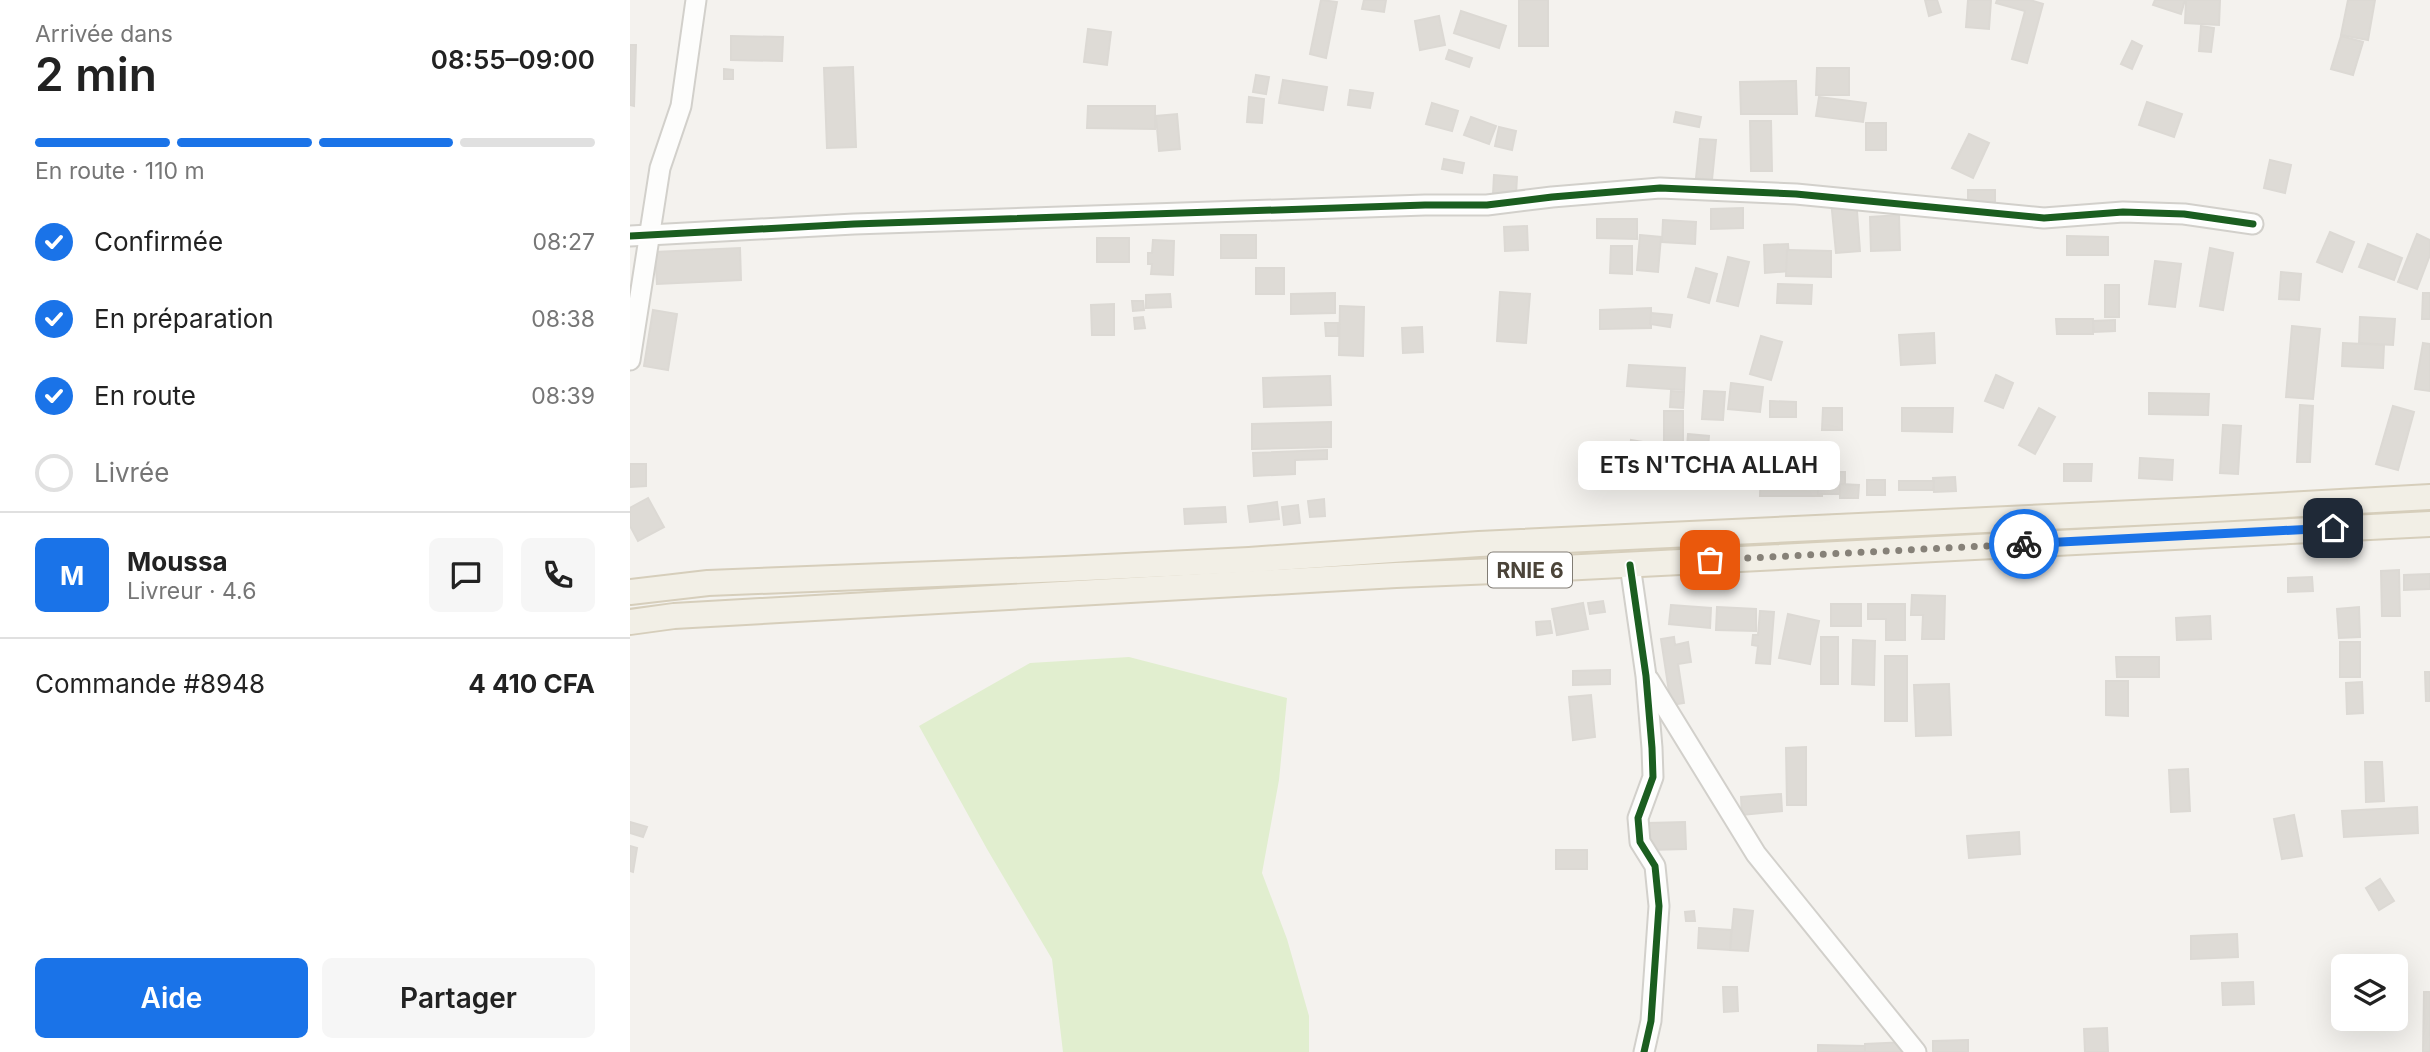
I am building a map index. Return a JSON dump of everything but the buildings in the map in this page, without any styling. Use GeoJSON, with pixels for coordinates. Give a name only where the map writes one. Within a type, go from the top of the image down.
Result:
{"type":"FeatureCollection","features":[{"type":"Feature","properties":{"kind":"main road","name":"RNIE 6"},"geometry":{"type":"LineString","coordinates":[[630,592],[708,583],[1249,560],[1479,544],[2430,497]]}},
{"type":"Feature","properties":{"kind":"main road","name":"RNIE 6"},"geometry":{"type":"LineString","coordinates":[[630,622],[674,616],[1396,575],[2430,524]]}},
{"type":"Feature","properties":{"kind":"street"},"geometry":{"type":"LineString","coordinates":[[630,360],[639,235],[681,106],[696,0]]}},
{"type":"Feature","properties":{"kind":"street"},"geometry":{"type":"LineString","coordinates":[[639,235],[854,224],[1487,205],[1660,188],[1796,194],[2044,218],[2123,212],[2185,214],[2253,224]]}},
{"type":"Feature","properties":{"kind":"street"},"geometry":{"type":"LineString","coordinates":[[1630,565],[1646,676],[1653,777],[1638,818],[1640,842],[1655,866],[1659,906],[1651,1021],[1644,1052]]}},
{"type":"Feature","properties":{"kind":"street"},"geometry":{"type":"LineString","coordinates":[[1646,676],[1756,854],[1907,1048]]}},
{"type":"Feature","properties":{"kind":"green space"},"geometry":{"type":"Polygon","coordinates":[[[1129,657],[1287,698],[1279,780],[1262,873],[1287,939],[1309,1016],[1309,1052],[1063,1052],[1052,959],[919,726],[1030,663],[1129,657]]]}},
{"type":"Feature","properties":{"kind":"cycle path"},"geometry":{"type":"LineString","coordinates":[[630,236],[854,224],[1487,205],[1660,188],[1796,194],[2044,218],[2123,212],[2184,214],[2253,224]]}},
{"type":"Feature","properties":{"kind":"cycle path"},"geometry":{"type":"LineString","coordinates":[[1630,565],[1646,676],[1652,748],[1653,777],[1638,818],[1640,842],[1655,866],[1659,906],[1651,1021],[1644,1052]]}},
{"type":"Feature","properties":{"kind":"way so far"},"geometry":{"type":"LineString","coordinates":[[1710,560],[2024,544]]}},
{"type":"Feature","properties":{"kind":"place","name":"ETs N'TCHA ALLAH"},"geometry":{"type":"Point","coordinates":[1710,560]}},
{"type":"Feature","properties":{"kind":"route"},"geometry":{"type":"LineString","coordinates":[[2024,544],[2333,528]]}}]}
